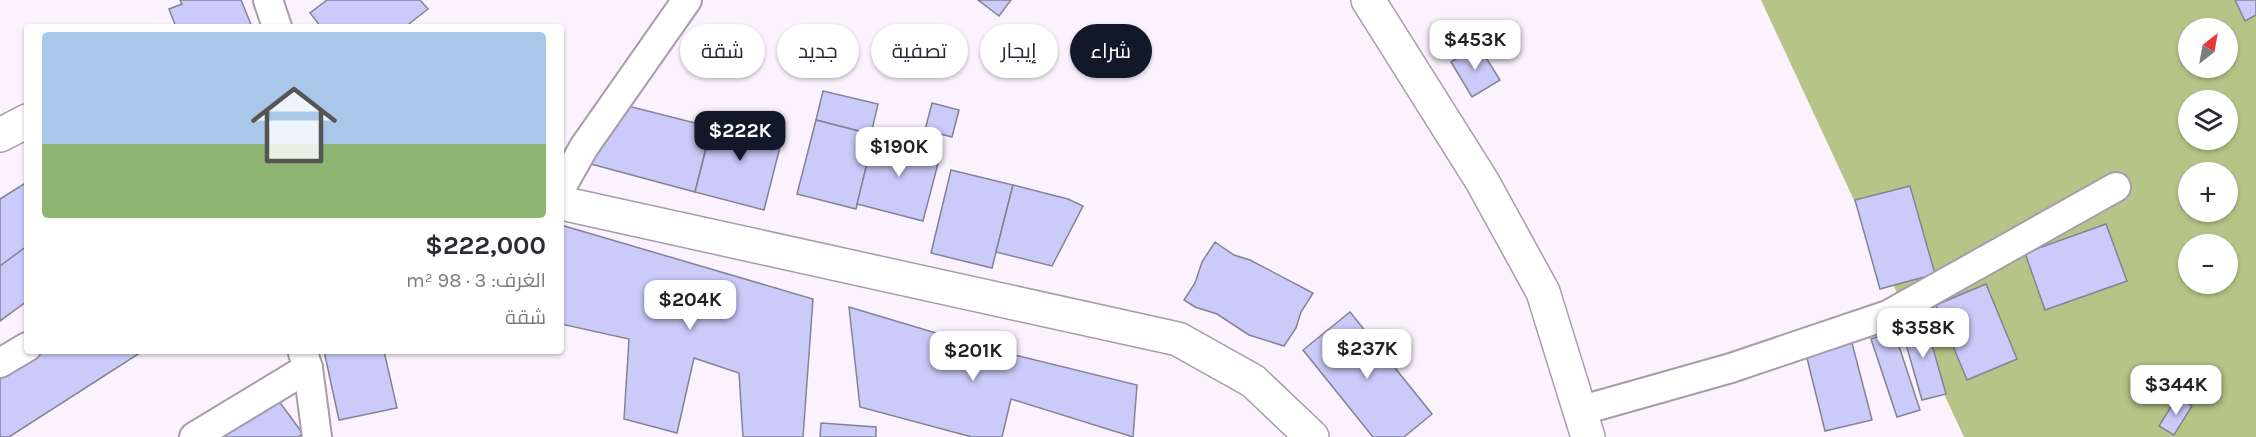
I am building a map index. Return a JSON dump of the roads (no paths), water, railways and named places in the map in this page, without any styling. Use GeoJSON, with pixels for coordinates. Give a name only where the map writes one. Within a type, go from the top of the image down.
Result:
{"type":"FeatureCollection","features":[{"type":"Feature","properties":{"kind":"main road"},"geometry":{"type":"LineString","coordinates":[[1368,0],[1482,181],[1543,292],[1584,424]]}},
{"type":"Feature","properties":{"kind":"main road"},"geometry":{"type":"LineString","coordinates":[[0,135],[24,123]]}},
{"type":"Feature","properties":{"kind":"main road"},"geometry":{"type":"LineString","coordinates":[[564,204],[1178,339],[1253,381],[1312,437]]}},
{"type":"Feature","properties":{"kind":"street"},"geometry":{"type":"LineString","coordinates":[[268,0],[276,24]]}},
{"type":"Feature","properties":{"kind":"street"},"geometry":{"type":"LineString","coordinates":[[564,183],[584,147],[687,0]]}},
{"type":"Feature","properties":{"kind":"street"},"geometry":{"type":"LineString","coordinates":[[1584,424],[1731,368],[1888,315],[2116,187]]}},
{"type":"Feature","properties":{"kind":"street"},"geometry":{"type":"LineString","coordinates":[[0,363],[24,349]]}},
{"type":"Feature","properties":{"kind":"street"},"geometry":{"type":"LineString","coordinates":[[194,437],[305,359],[317,437]]}}]}
